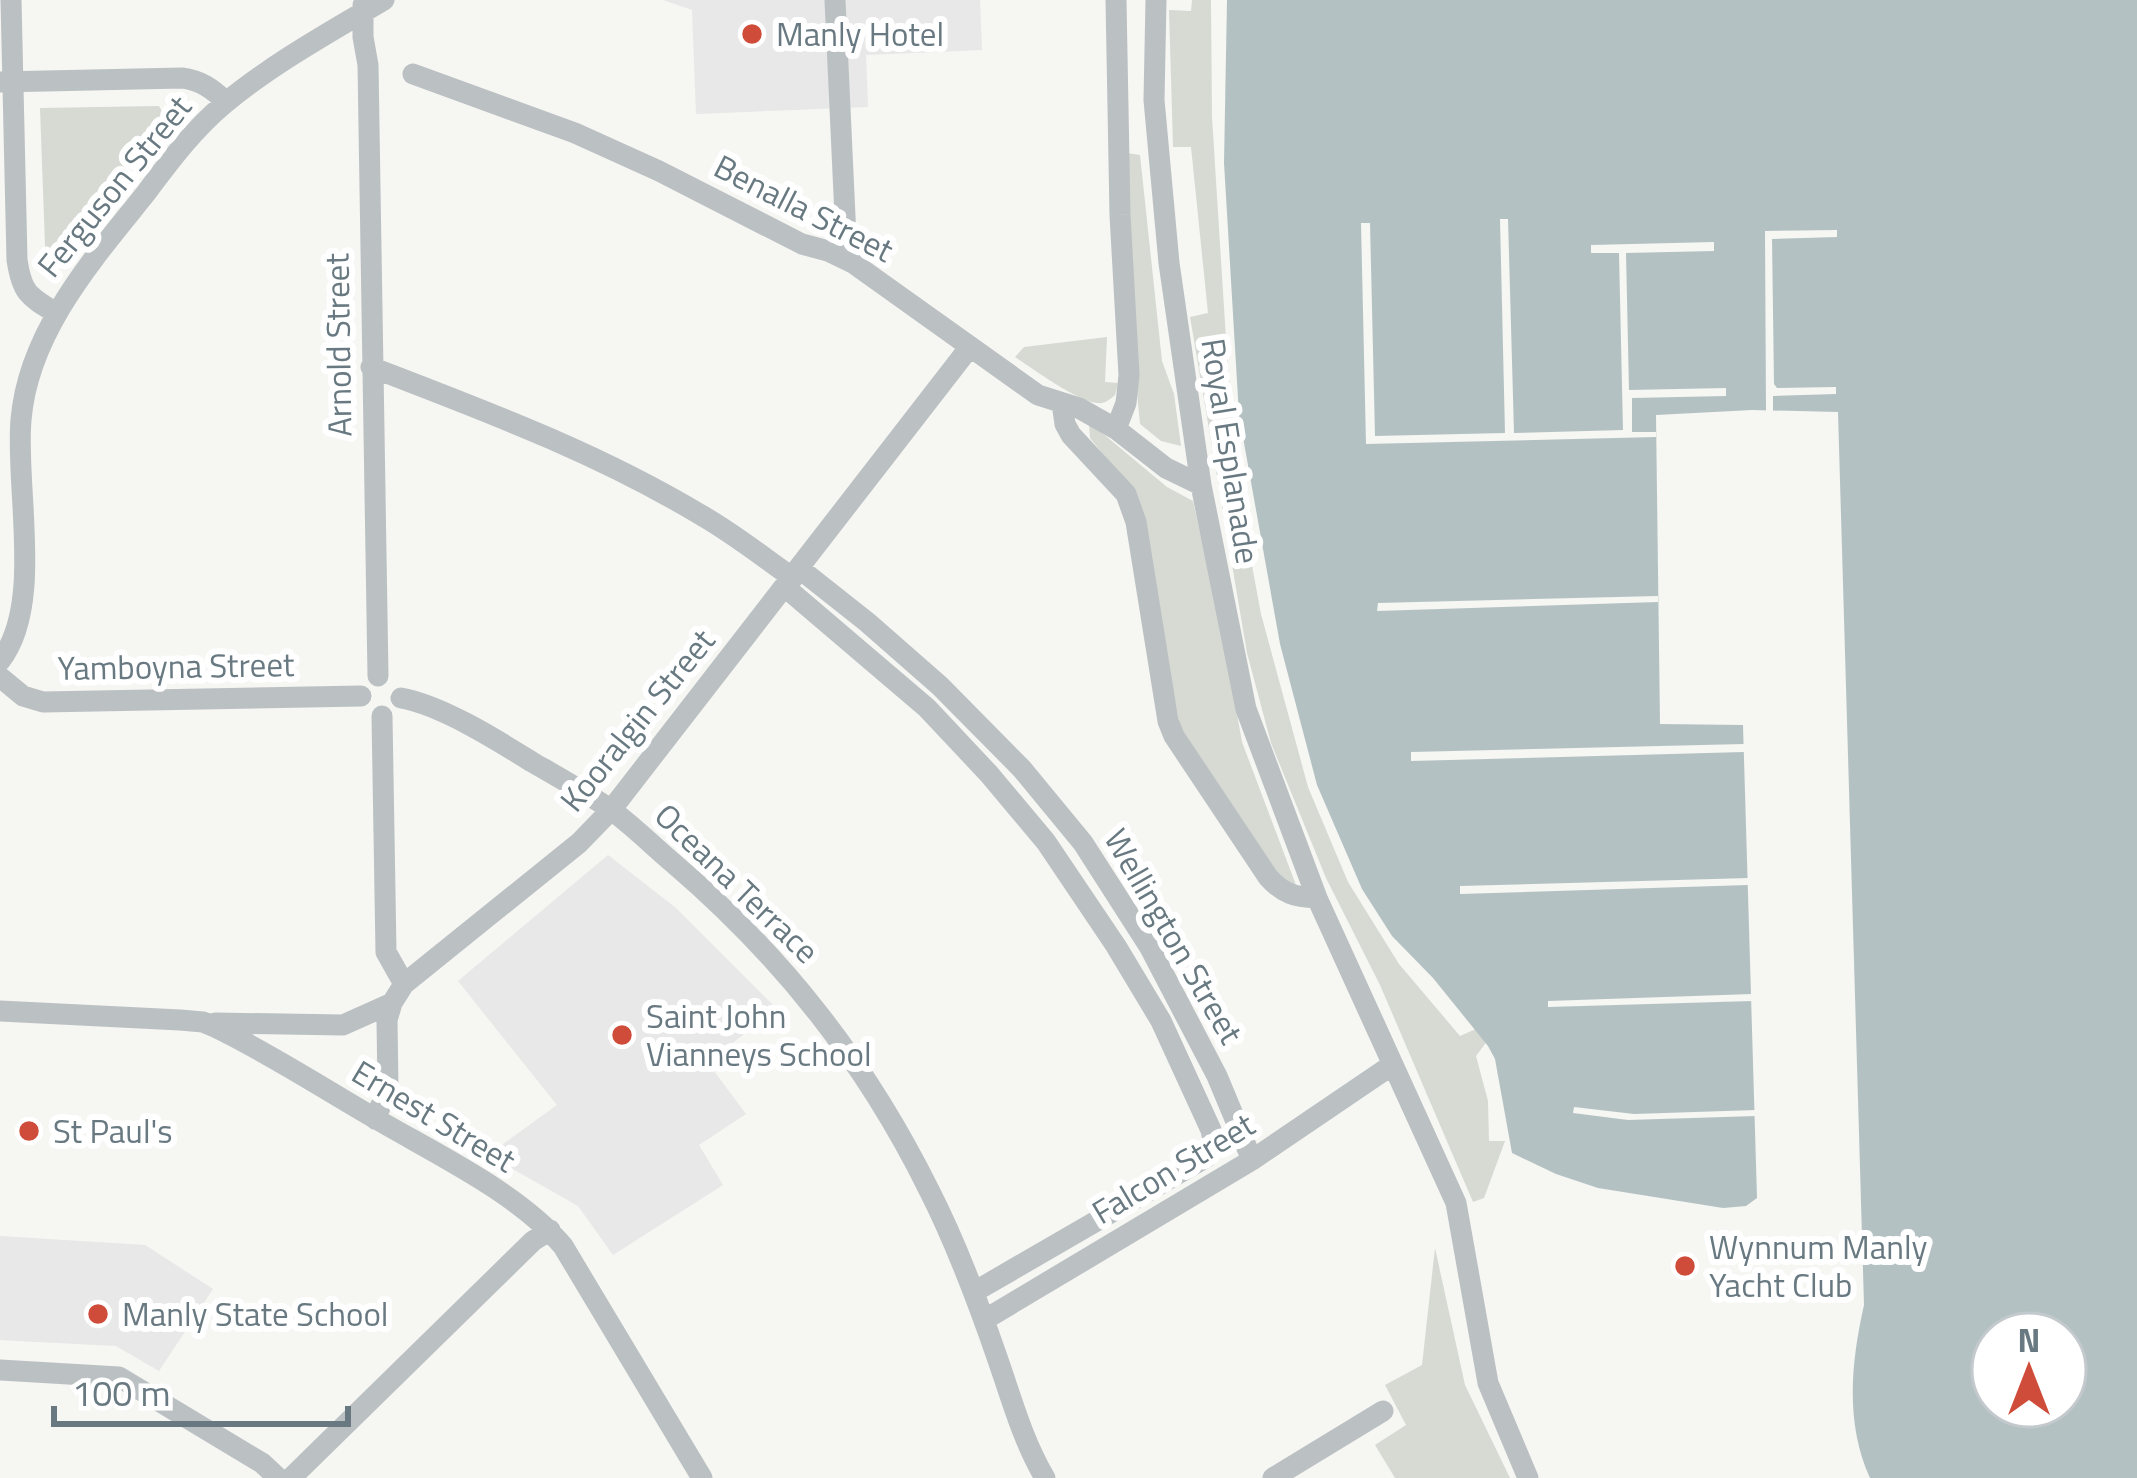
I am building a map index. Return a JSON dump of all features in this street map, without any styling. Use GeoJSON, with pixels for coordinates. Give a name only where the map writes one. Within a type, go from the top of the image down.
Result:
{"type":"FeatureCollection","features":[{"type":"Feature","properties":{"kind":"street"},"geometry":{"type":"LineString","coordinates":[[11,0],[7,82],[17,260],[29,296],[56,313]]}},
{"type":"Feature","properties":{"kind":"street","name":"Ferguson Street"},"geometry":{"type":"LineString","coordinates":[[0,661],[12,643],[21,612],[24,397],[56,313],[193,131],[226,102],[363,6],[384,0]]}},
{"type":"Feature","properties":{"kind":"street"},"geometry":{"type":"LineString","coordinates":[[835,0],[846,238],[853,263]]}},
{"type":"Feature","properties":{"kind":"street"},"geometry":{"type":"LineString","coordinates":[[1116,0],[1129,375],[1126,403],[1116,429]]}},
{"type":"Feature","properties":{"kind":"street","name":"Royal Esplanade"},"geometry":{"type":"LineString","coordinates":[[1156,0],[1156,145],[1169,263],[1201,485],[1246,709],[1317,898],[1456,1203],[1488,1383],[1528,1478]]}},
{"type":"Feature","properties":{"kind":"street","name":"Arnold Street"},"geometry":{"type":"LineString","coordinates":[[363,6],[368,65],[378,676]]}},
{"type":"Feature","properties":{"kind":"street","name":"Benalla Street"},"geometry":{"type":"LineString","coordinates":[[413,74],[575,133],[802,244],[853,263],[1038,395],[1079,408],[1116,429],[1166,468],[1201,485]]}},
{"type":"Feature","properties":{"kind":"street"},"geometry":{"type":"LineString","coordinates":[[7,82],[182,78],[212,89],[226,102]]}},
{"type":"Feature","properties":{"kind":"street","name":"Kooralgin Street"},"geometry":{"type":"LineString","coordinates":[[202,1022],[343,1025],[398,993],[578,843],[611,810],[969,348]]}},
{"type":"Feature","properties":{"kind":"street","name":"Wellington Street"},"geometry":{"type":"LineString","coordinates":[[371,367],[539,431],[705,517],[867,622],[940,686],[1022,769],[1083,843],[1149,946],[1217,1076],[1252,1160]]}},
{"type":"Feature","properties":{"kind":"street"},"geometry":{"type":"LineString","coordinates":[[1062,403],[1070,435],[1126,494],[1136,522],[1174,736],[1280,891],[1317,898]]}},
{"type":"Feature","properties":{"kind":"street","name":"Wellington Street"},"geometry":{"type":"LineString","coordinates":[[793,578],[927,708],[1046,842],[1162,1021],[1214,1144]]}},
{"type":"Feature","properties":{"kind":"street"},"geometry":{"type":"LineString","coordinates":[[378,676],[395,682],[401,698],[395,710],[382,716],[365,710],[361,696],[364,684],[378,676]]}},
{"type":"Feature","properties":{"kind":"street","name":"Yamboyna Street"},"geometry":{"type":"LineString","coordinates":[[0,677],[22,696],[43,702],[361,696]]}},
{"type":"Feature","properties":{"kind":"street","name":"Oceana Terrace"},"geometry":{"type":"LineString","coordinates":[[401,698],[424,704],[497,741],[611,810],[702,888],[807,997],[855,1060],[931,1193],[974,1292],[1024,1436],[1046,1478]]}},
{"type":"Feature","properties":{"kind":"street"},"geometry":{"type":"LineString","coordinates":[[375,1119],[388,1088],[387,1020],[398,993],[386,952],[382,716]]}},
{"type":"Feature","properties":{"kind":"street","name":"Ernest Street"},"geometry":{"type":"LineString","coordinates":[[0,1011],[202,1022],[243,1041],[467,1172],[550,1230],[563,1246],[702,1478]]}},
{"type":"Feature","properties":{"kind":"street","name":"Falcon Street"},"geometry":{"type":"LineString","coordinates":[[984,1321],[1252,1160],[1392,1065]]}},
{"type":"Feature","properties":{"kind":"street","name":"Falcon Street"},"geometry":{"type":"LineString","coordinates":[[974,1292],[1207,1157],[1214,1144]]}},
{"type":"Feature","properties":{"kind":"street"},"geometry":{"type":"LineString","coordinates":[[291,1478],[532,1241],[550,1230]]}},
{"type":"Feature","properties":{"kind":"street"},"geometry":{"type":"LineString","coordinates":[[0,1370],[119,1378],[262,1463],[278,1478]]}},
{"type":"Feature","properties":{"kind":"street"},"geometry":{"type":"LineString","coordinates":[[1273,1478],[1383,1412]]}},
{"type":"Feature","properties":{"kind":"shaded area"},"geometry":{"type":"Polygon","coordinates":[[[663,0],[980,0],[982,50],[866,55],[868,107],[696,114],[692,10],[663,0]]]}},
{"type":"Feature","properties":{"kind":"shaded area"},"geometry":{"type":"Polygon","coordinates":[[[1192,0],[1211,0],[1212,117],[1227,355],[1245,528],[1261,614],[1308,787],[1348,882],[1399,964],[1460,1036],[1478,1028],[1488,1040],[1476,1056],[1488,1101],[1489,1141],[1505,1141],[1484,1198],[1473,1202],[1380,985],[1326,878],[1271,743],[1247,653],[1190,317],[1208,313],[1191,147],[1173,147],[1169,10],[1191,11],[1192,0]]]}},
{"type":"Feature","properties":{"kind":"shaded area"},"geometry":{"type":"Polygon","coordinates":[[[1227,0],[2137,0],[2137,1478],[1870,1478],[1862,1457],[1853,1393],[1864,1305],[1838,412],[1656,415],[1660,724],[1743,725],[1757,1198],[1746,1206],[1723,1208],[1598,1188],[1512,1153],[1495,1059],[1433,978],[1392,936],[1362,889],[1317,785],[1280,644],[1239,415],[1224,163],[1227,0]]]}},
{"type":"Feature","properties":{"kind":"shaded area"},"geometry":{"type":"Polygon","coordinates":[[[159,106],[164,115],[46,273],[40,108],[159,106]]]}},
{"type":"Feature","properties":{"kind":"shaded area"},"geometry":{"type":"Polygon","coordinates":[[[1127,153],[1140,155],[1162,361],[1174,394],[1181,446],[1161,441],[1140,424],[1129,309],[1127,153]]]}},
{"type":"Feature","properties":{"kind":"shaded area"},"geometry":{"type":"Polygon","coordinates":[[[1107,337],[1105,382],[1118,383],[1115,395],[1102,403],[1078,396],[1015,357],[1024,347],[1107,337]]]}},
{"type":"Feature","properties":{"kind":"shaded area"},"geometry":{"type":"Polygon","coordinates":[[[1089,424],[1167,487],[1193,501],[1242,742],[1296,885],[1283,883],[1180,727],[1134,492],[1090,438],[1089,424]]]}},
{"type":"Feature","properties":{"kind":"shaded area","name":"Saint John Vianneys School"},"geometry":{"type":"Polygon","coordinates":[[[608,855],[676,908],[776,1008],[708,1063],[746,1114],[699,1145],[723,1185],[613,1255],[578,1206],[488,1155],[557,1105],[458,981],[608,855]]]}},
{"type":"Feature","properties":{"kind":"shaded area","name":"Manly State School"},"geometry":{"type":"Polygon","coordinates":[[[0,1236],[145,1245],[213,1289],[159,1371],[116,1346],[0,1340],[0,1236]]]}},
{"type":"Feature","properties":{"kind":"shaded area"},"geometry":{"type":"Polygon","coordinates":[[[1435,1248],[1465,1385],[1510,1478],[1395,1478],[1375,1445],[1406,1425],[1385,1385],[1422,1365],[1435,1248]]]}},
{"type":"Feature","properties":{"kind":"pier"},"geometry":{"type":"Polygon","coordinates":[[[1500,219],[1508,219],[1514,433],[1623,430],[1619,253],[1591,253],[1591,245],[1714,242],[1714,251],[1626,253],[1629,390],[1726,388],[1726,396],[1632,398],[1632,432],[1656,432],[1656,437],[1366,444],[1361,223],[1370,223],[1375,436],[1505,433],[1500,219]]]}},
{"type":"Feature","properties":{"kind":"pier"},"geometry":{"type":"Polygon","coordinates":[[[1837,230],[1837,237],[1772,239],[1774,384],[1777,388],[1836,387],[1836,394],[1773,396],[1773,411],[1766,411],[1765,231],[1837,230]]]}},
{"type":"Feature","properties":{"kind":"pier"},"geometry":{"type":"Polygon","coordinates":[[[1658,596],[1658,602],[1377,611],[1378,603],[1658,596]]]}},
{"type":"Feature","properties":{"kind":"pier"},"geometry":{"type":"Polygon","coordinates":[[[1744,744],[1744,752],[1411,761],[1411,752],[1744,744]]]}},
{"type":"Feature","properties":{"kind":"pier"},"geometry":{"type":"Polygon","coordinates":[[[1749,878],[1748,885],[1460,894],[1460,886],[1749,878]]]}},
{"type":"Feature","properties":{"kind":"pier"},"geometry":{"type":"Polygon","coordinates":[[[1752,994],[1752,1001],[1548,1007],[1548,1001],[1752,994]]]}},
{"type":"Feature","properties":{"kind":"pier"},"geometry":{"type":"Polygon","coordinates":[[[1574,1107],[1634,1114],[1756,1110],[1756,1116],[1628,1120],[1573,1113],[1574,1107]]]}},
{"type":"Feature","properties":{"kind":"place","name":"Manly Hotel"},"geometry":{"type":"Point","coordinates":[752,34]}},
{"type":"Feature","properties":{"kind":"place","name":"Saint John Vianneys School"},"geometry":{"type":"Point","coordinates":[622,1035]}},
{"type":"Feature","properties":{"kind":"place","name":"St Paul's"},"geometry":{"type":"Point","coordinates":[29,1131]}},
{"type":"Feature","properties":{"kind":"place","name":"Wynnum Manly Yacht Club"},"geometry":{"type":"Point","coordinates":[1685,1266]}},
{"type":"Feature","properties":{"kind":"place","name":"Manly State School"},"geometry":{"type":"Point","coordinates":[98,1314]}}]}
